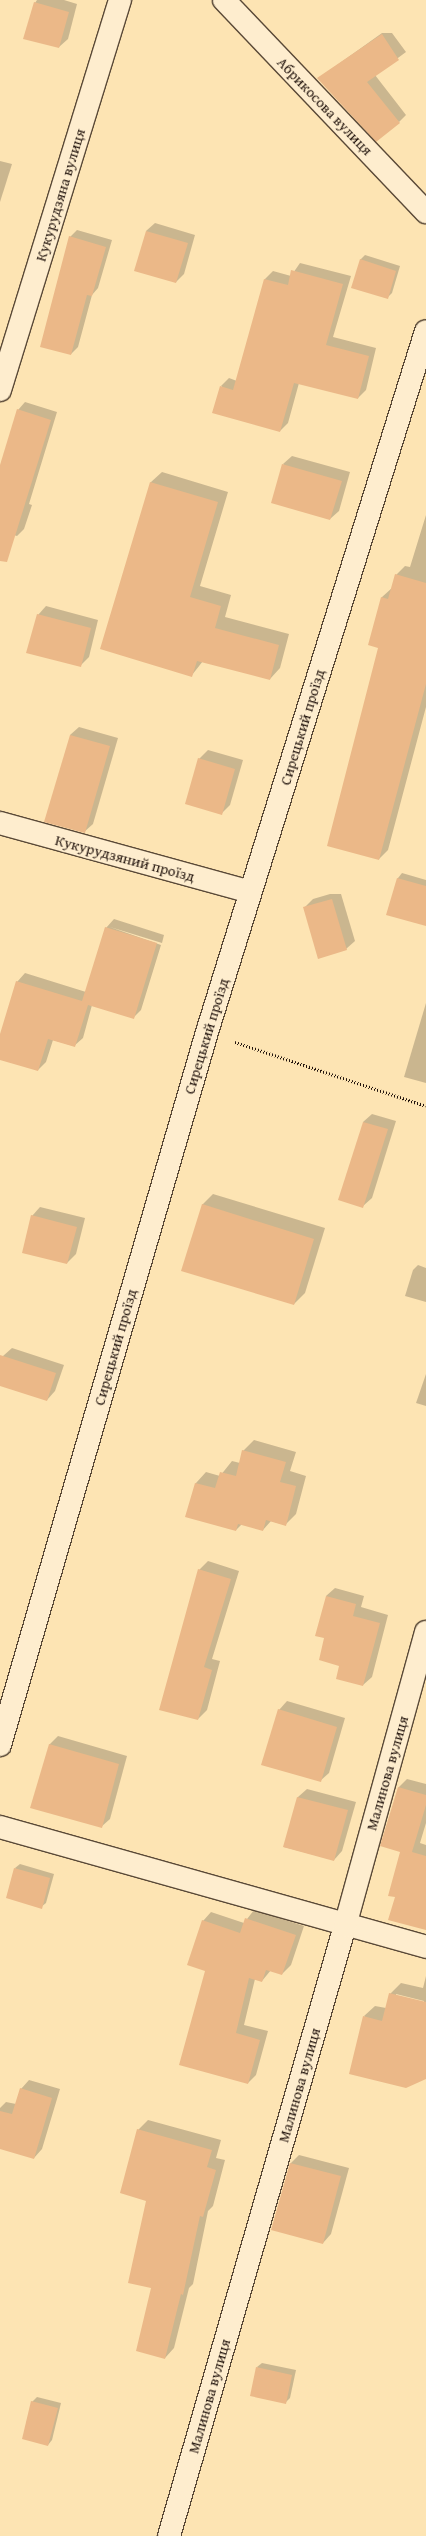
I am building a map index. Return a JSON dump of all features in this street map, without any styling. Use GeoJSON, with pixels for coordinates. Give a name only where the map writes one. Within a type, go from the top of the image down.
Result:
{"type":"FeatureCollection","features":[{"type":"Feature","properties":{"kind":"street","name":"Кукурудзяна вулиця"},"geometry":{"type":"LineString","coordinates":[[0,390],[120,0]]}},
{"type":"Feature","properties":{"kind":"street","name":"Абрикосова вулиця"},"geometry":{"type":"LineString","coordinates":[[224,0],[426,212]]}},
{"type":"Feature","properties":{"kind":"street","name":"Сирецький проїзд"},"geometry":{"type":"LineString","coordinates":[[0,1745],[207,1032],[426,331]]}},
{"type":"Feature","properties":{"kind":"street","name":"Кукурудзяний проїзд"},"geometry":{"type":"LineString","coordinates":[[0,823],[250,892]]}},
{"type":"Feature","properties":{"kind":"street","name":"Малинова вулиця"},"geometry":{"type":"LineString","coordinates":[[168,2536],[345,1926],[426,1632]]}},
{"type":"Feature","properties":{"kind":"street"},"geometry":{"type":"LineString","coordinates":[[0,1827],[345,1926],[426,1947]]}},
{"type":"Feature","properties":{"kind":"path"},"geometry":{"type":"LineString","coordinates":[[207,1032],[426,1106]]}},
{"type":"Feature","properties":{"kind":"building"},"geometry":{"type":"Polygon","coordinates":[[[34,2],[69,12],[59,48],[23,39],[34,2]]]}},
{"type":"Feature","properties":{"kind":"building"},"geometry":{"type":"Polygon","coordinates":[[[382,34],[399,60],[367,82],[400,123],[376,142],[317,78],[382,34]]]}},
{"type":"Feature","properties":{"kind":"building"},"geometry":{"type":"Polygon","coordinates":[[[146,231],[188,243],[176,283],[134,271],[146,231]]]}},
{"type":"Feature","properties":{"kind":"building"},"geometry":{"type":"Polygon","coordinates":[[[69,236],[106,247],[92,296],[87,295],[71,355],[40,347],[69,236]]]}},
{"type":"Feature","properties":{"kind":"building"},"geometry":{"type":"Polygon","coordinates":[[[360,259],[396,271],[388,299],[351,288],[360,259]]]}},
{"type":"Feature","properties":{"kind":"building"},"geometry":{"type":"Polygon","coordinates":[[[291,270],[343,284],[326,345],[369,356],[358,399],[294,383],[280,432],[212,413],[220,386],[233,390],[264,279],[288,285],[291,270]]]}},
{"type":"Feature","properties":{"kind":"building"},"geometry":{"type":"Polygon","coordinates":[[[17,409],[51,420],[7,562],[0,561],[0,465],[17,409]]]}},
{"type":"Feature","properties":{"kind":"building"},"geometry":{"type":"Polygon","coordinates":[[[282,464],[342,481],[330,520],[271,503],[282,464]]]}},
{"type":"Feature","properties":{"kind":"building"},"geometry":{"type":"Polygon","coordinates":[[[150,482],[218,502],[190,597],[221,606],[215,628],[279,645],[270,680],[197,661],[192,677],[100,649],[150,482]]]}},
{"type":"Feature","properties":{"kind":"building"},"geometry":{"type":"Polygon","coordinates":[[[395,574],[426,583],[426,684],[379,860],[327,846],[378,648],[368,645],[381,597],[388,599],[395,574]]]}},
{"type":"Feature","properties":{"kind":"building"},"geometry":{"type":"Polygon","coordinates":[[[37,614],[91,628],[81,667],[26,653],[37,614]]]}},
{"type":"Feature","properties":{"kind":"building"},"geometry":{"type":"Polygon","coordinates":[[[70,735],[110,746],[85,833],[44,822],[70,735]]]}},
{"type":"Feature","properties":{"kind":"building"},"geometry":{"type":"Polygon","coordinates":[[[198,758],[235,769],[222,815],[185,804],[198,758]]]}},
{"type":"Feature","properties":{"kind":"building"},"geometry":{"type":"Polygon","coordinates":[[[397,878],[426,886],[426,926],[386,915],[397,878]]]}},
{"type":"Feature","properties":{"kind":"building"},"geometry":{"type":"Polygon","coordinates":[[[332,899],[347,950],[318,959],[303,907],[332,899]]]}},
{"type":"Feature","properties":{"kind":"building"},"geometry":{"type":"Polygon","coordinates":[[[105,927],[157,943],[134,1019],[88,1005],[75,1047],[48,1039],[38,1071],[0,1060],[0,1034],[16,981],[82,1001],[105,927]]]}},
{"type":"Feature","properties":{"kind":"building"},"geometry":{"type":"Polygon","coordinates":[[[363,1122],[388,1129],[363,1208],[338,1200],[363,1122]]]}},
{"type":"Feature","properties":{"kind":"building"},"geometry":{"type":"Polygon","coordinates":[[[202,1204],[314,1239],[294,1305],[181,1271],[202,1204]]]}},
{"type":"Feature","properties":{"kind":"building"},"geometry":{"type":"Polygon","coordinates":[[[31,1215],[77,1227],[67,1264],[22,1253],[31,1215]]]}},
{"type":"Feature","properties":{"kind":"building"},"geometry":{"type":"Polygon","coordinates":[[[0,1355],[56,1373],[47,1401],[0,1386],[0,1355]]]}},
{"type":"Feature","properties":{"kind":"building"},"geometry":{"type":"Polygon","coordinates":[[[242,1450],[286,1462],[280,1482],[296,1486],[286,1526],[266,1520],[263,1531],[238,1524],[236,1531],[185,1517],[195,1483],[215,1488],[220,1472],[236,1476],[242,1450]]]}},
{"type":"Feature","properties":{"kind":"building"},"geometry":{"type":"Polygon","coordinates":[[[198,1569],[231,1579],[204,1667],[212,1670],[198,1720],[159,1710],[198,1569]]]}},
{"type":"Feature","properties":{"kind":"building"},"geometry":{"type":"Polygon","coordinates":[[[326,1596],[356,1604],[353,1616],[380,1623],[363,1686],[336,1679],[339,1666],[319,1660],[324,1638],[315,1636],[326,1596]]]}},
{"type":"Feature","properties":{"kind":"building"},"geometry":{"type":"Polygon","coordinates":[[[278,1709],[337,1727],[321,1782],[261,1765],[278,1709]]]}},
{"type":"Feature","properties":{"kind":"building"},"geometry":{"type":"Polygon","coordinates":[[[49,1744],[119,1764],[102,1828],[30,1808],[49,1744]]]}},
{"type":"Feature","properties":{"kind":"building"},"geometry":{"type":"Polygon","coordinates":[[[398,1787],[426,1795],[426,1805],[412,1852],[426,1856],[426,1930],[388,1920],[395,1897],[388,1896],[400,1852],[380,1846],[398,1787]]]}},
{"type":"Feature","properties":{"kind":"building"},"geometry":{"type":"Polygon","coordinates":[[[297,1797],[348,1810],[334,1861],[283,1847],[297,1797]]]}},
{"type":"Feature","properties":{"kind":"building"},"geometry":{"type":"Polygon","coordinates":[[[14,1868],[50,1878],[42,1909],[6,1898],[14,1868]]]}},
{"type":"Feature","properties":{"kind":"building"},"geometry":{"type":"Polygon","coordinates":[[[245,1918],[296,1935],[282,1975],[266,1970],[262,1982],[249,1978],[236,2033],[260,2040],[248,2084],[179,2065],[205,1971],[187,1965],[202,1920],[240,1933],[245,1918]]]}},
{"type":"Feature","properties":{"kind":"building"},"geometry":{"type":"Polygon","coordinates":[[[389,1993],[426,2002],[426,2079],[406,2088],[349,2074],[363,2016],[382,2021],[389,1993]]]}},
{"type":"Feature","properties":{"kind":"building"},"geometry":{"type":"Polygon","coordinates":[[[20,2088],[52,2098],[34,2159],[0,2149],[0,2111],[12,2114],[20,2088]]]}},
{"type":"Feature","properties":{"kind":"building"},"geometry":{"type":"Polygon","coordinates":[[[137,2129],[212,2150],[207,2167],[216,2170],[203,2217],[200,2216],[183,2295],[181,2294],[165,2359],[136,2351],[151,2288],[128,2283],[146,2201],[120,2193],[137,2129]]]}},
{"type":"Feature","properties":{"kind":"building"},"geometry":{"type":"Polygon","coordinates":[[[290,2163],[341,2176],[323,2244],[271,2230],[290,2163]]]}},
{"type":"Feature","properties":{"kind":"building"},"geometry":{"type":"Polygon","coordinates":[[[256,2367],[292,2375],[286,2404],[250,2396],[256,2367]]]}},
{"type":"Feature","properties":{"kind":"building"},"geometry":{"type":"Polygon","coordinates":[[[31,2401],[58,2408],[48,2446],[22,2439],[31,2401]]]}}]}
